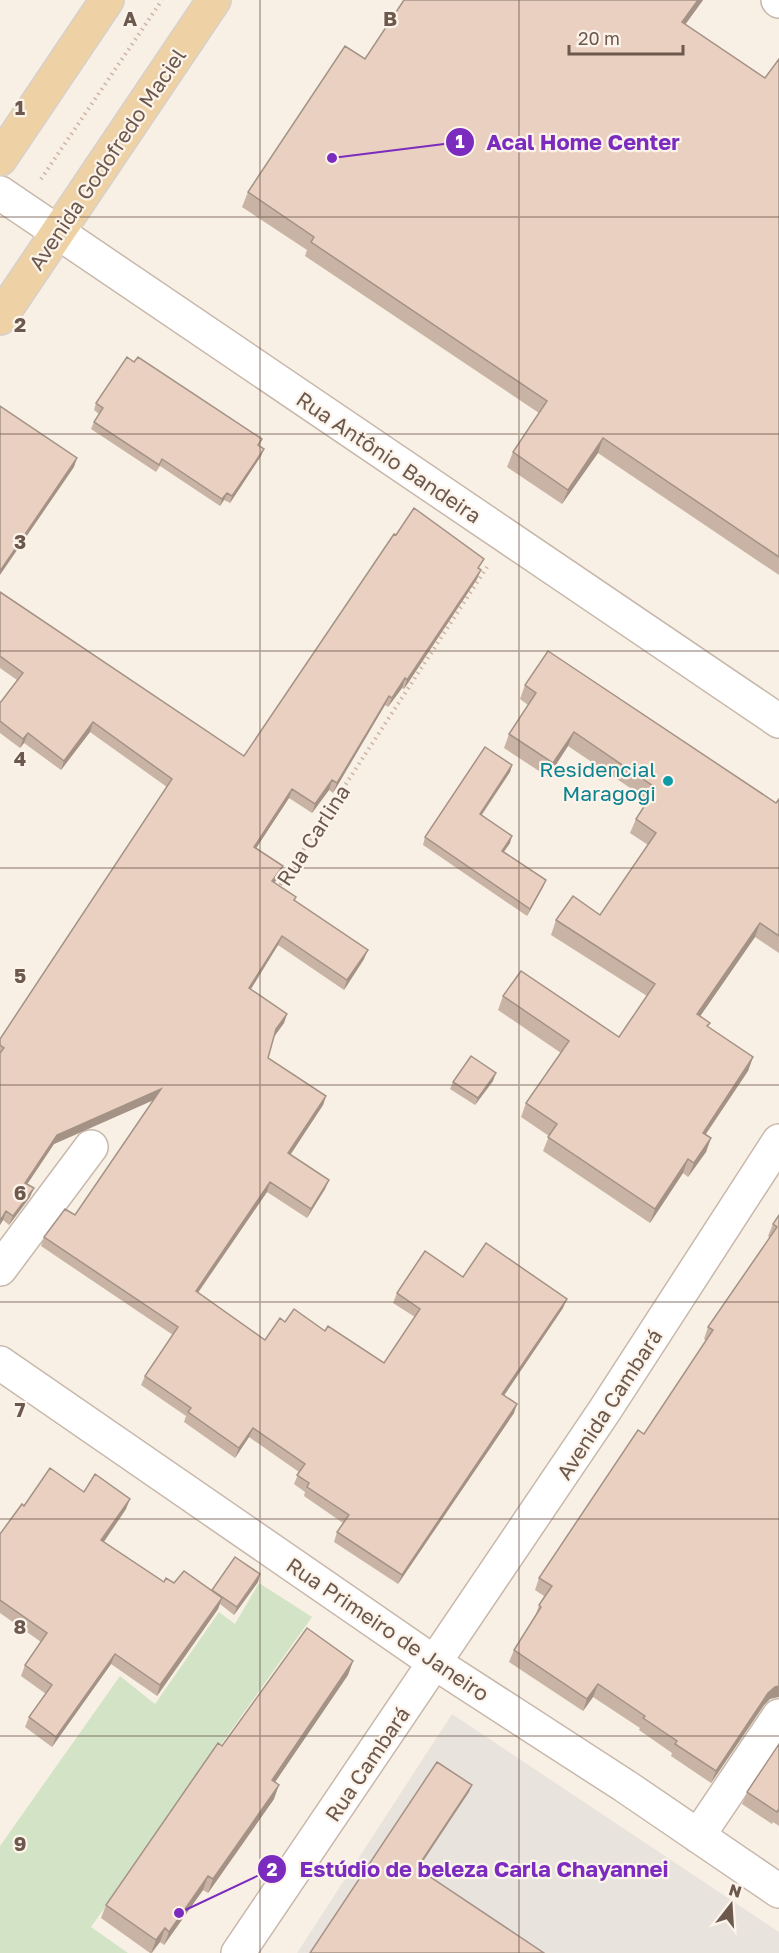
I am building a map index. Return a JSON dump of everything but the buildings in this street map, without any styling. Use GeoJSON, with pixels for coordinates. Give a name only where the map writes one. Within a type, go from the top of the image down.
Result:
{"type":"FeatureCollection","features":[{"type":"Feature","properties":{"kind":"main road"},"geometry":{"type":"LineString","coordinates":[[0,159],[106,0]]}},
{"type":"Feature","properties":{"kind":"main road","name":"Avenida Godofredo Maciel"},"geometry":{"type":"LineString","coordinates":[[0,318],[214,0]]}},
{"type":"Feature","properties":{"kind":"street","name":"Rua Antônio Bandeira"},"geometry":{"type":"LineString","coordinates":[[10,200],[779,721]]}},
{"type":"Feature","properties":{"kind":"street","name":"Avenida Cambará"},"geometry":{"type":"LineString","coordinates":[[435,1663],[605,1410],[779,1141]]}},
{"type":"Feature","properties":{"kind":"street"},"geometry":{"type":"LineString","coordinates":[[0,1269],[91,1146]]}},
{"type":"Feature","properties":{"kind":"street","name":"Rua Primeiro de Janeiro"},"geometry":{"type":"LineString","coordinates":[[0,1363],[435,1663],[625,1786],[779,1891]]}},
{"type":"Feature","properties":{"kind":"street","name":"Rua Cambará"},"geometry":{"type":"LineString","coordinates":[[238,1953],[435,1663]]}},
{"type":"Feature","properties":{"kind":"street"},"geometry":{"type":"LineString","coordinates":[[699,1836],[779,1716]]}},
{"type":"Feature","properties":{"kind":"path","name":"Avenida Godofredo Maciel"},"geometry":{"type":"LineString","coordinates":[[10,200],[162,0]]}},
{"type":"Feature","properties":{"kind":"path","name":"Rua Carlina"},"geometry":{"type":"LineString","coordinates":[[273,897],[507,536]]}},
{"type":"Feature","properties":{"kind":"shaded area"},"geometry":{"type":"Polygon","coordinates":[[[452,1714],[779,1932],[779,1953],[297,1953],[452,1714]]]}},
{"type":"Feature","properties":{"kind":"green space"},"geometry":{"type":"Polygon","coordinates":[[[259,1583],[312,1617],[91,1927],[128,1953],[0,1953],[0,1846],[120,1676],[155,1704],[219,1612],[235,1624],[259,1583]]]}},
{"type":"Feature","properties":{"kind":"place","name":"Acal Home Center"},"geometry":{"type":"Point","coordinates":[332,158]}},
{"type":"Feature","properties":{"kind":"place","name":"Residencial Maragogi"},"geometry":{"type":"Point","coordinates":[668,781]}},
{"type":"Feature","properties":{"kind":"place","name":"Estúdio de beleza Carla Chayannei"},"geometry":{"type":"Point","coordinates":[179,1913]}}]}
